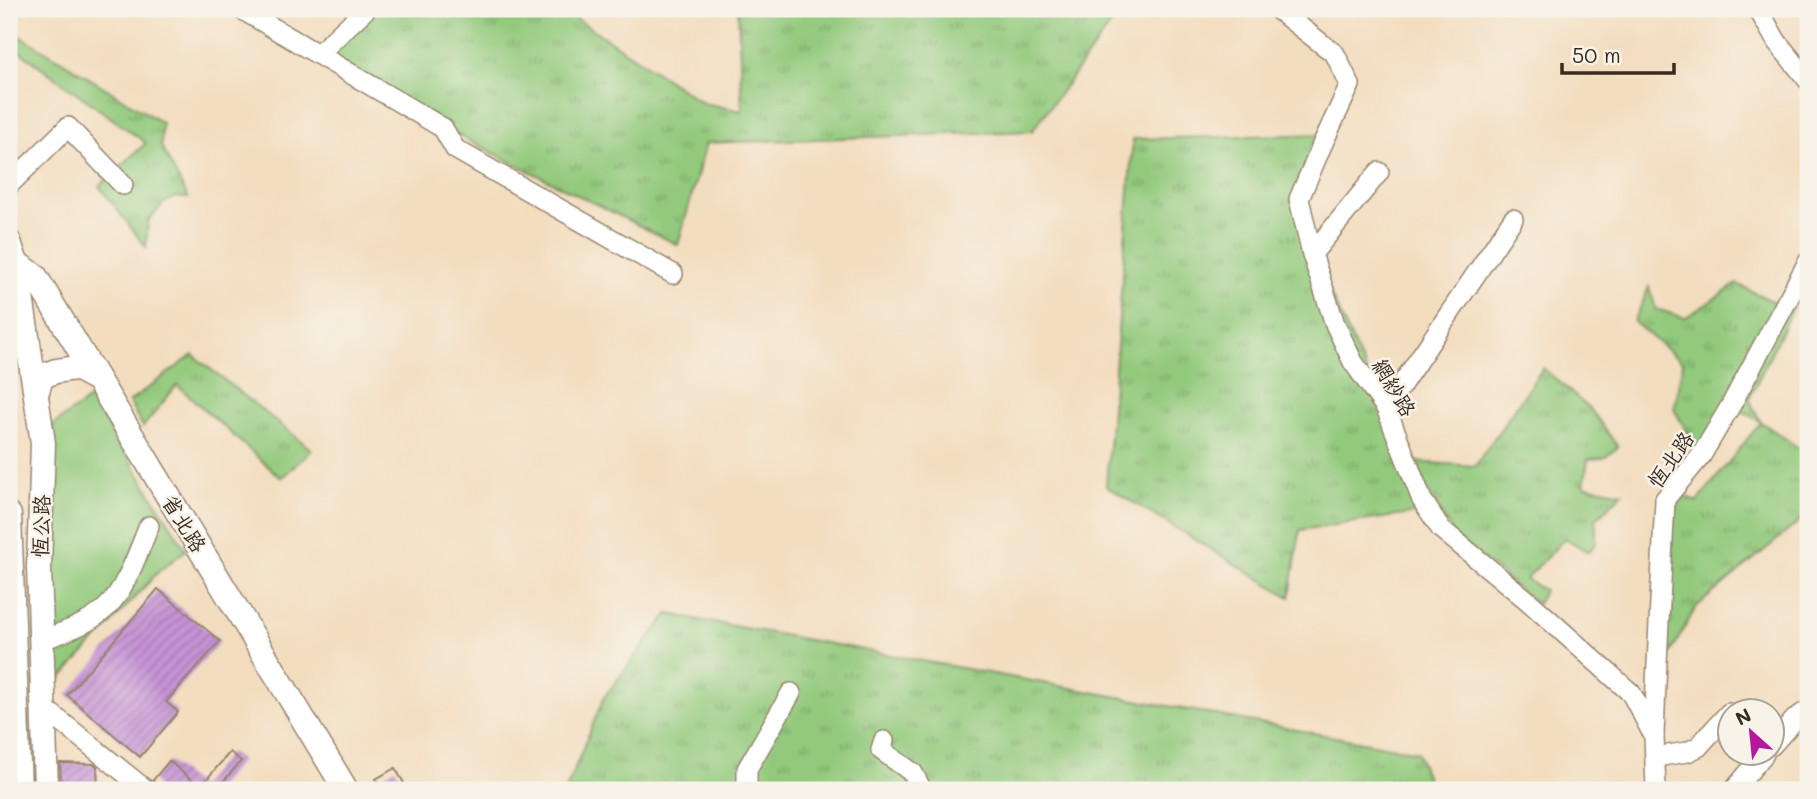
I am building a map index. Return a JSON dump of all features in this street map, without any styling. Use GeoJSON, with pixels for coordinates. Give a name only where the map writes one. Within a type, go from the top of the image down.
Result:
{"type":"FeatureCollection","features":[{"type":"Feature","properties":{"kind":"main road","name":"省北路"},"geometry":{"type":"LineString","coordinates":[[11,257],[35,276],[346,790]]}},
{"type":"Feature","properties":{"kind":"main road","name":"恆公路"},"geometry":{"type":"LineString","coordinates":[[11,257],[43,443],[39,567],[46,790]]}},
{"type":"Feature","properties":{"kind":"main road"},"geometry":{"type":"LineString","coordinates":[[36,394],[42,376],[56,371],[76,368],[97,379]]}},
{"type":"Feature","properties":{"kind":"main road","name":"恆公路"},"geometry":{"type":"LineString","coordinates":[[9,515],[13,762],[19,790]]}},
{"type":"Feature","properties":{"kind":"street"},"geometry":{"type":"LineString","coordinates":[[241,9],[443,128],[455,149],[673,274]]}},
{"type":"Feature","properties":{"kind":"street"},"geometry":{"type":"LineString","coordinates":[[318,54],[366,9]]}},
{"type":"Feature","properties":{"kind":"street","name":"網紗路"},"geometry":{"type":"LineString","coordinates":[[1277,9],[1335,54],[1350,85],[1299,199],[1312,254],[1335,324],[1353,362],[1386,408],[1422,500],[1441,529],[1527,600],[1631,693],[1654,736]]}},
{"type":"Feature","properties":{"kind":"street"},"geometry":{"type":"LineString","coordinates":[[1758,9],[1777,42],[1808,80]]}},
{"type":"Feature","properties":{"kind":"street"},"geometry":{"type":"LineString","coordinates":[[9,185],[68,127],[123,185]]}},
{"type":"Feature","properties":{"kind":"street"},"geometry":{"type":"LineString","coordinates":[[1312,254],[1379,172]]}},
{"type":"Feature","properties":{"kind":"street"},"geometry":{"type":"LineString","coordinates":[[1386,408],[1513,219]]}},
{"type":"Feature","properties":{"kind":"street","name":"恆北路"},"geometry":{"type":"LineString","coordinates":[[1656,790],[1654,736],[1665,499],[1701,456],[1808,262]]}},
{"type":"Feature","properties":{"kind":"street"},"geometry":{"type":"LineString","coordinates":[[41,640],[77,627],[105,609],[119,592],[149,526]]}},
{"type":"Feature","properties":{"kind":"street"},"geometry":{"type":"LineString","coordinates":[[747,790],[747,769],[791,693]]}},
{"type":"Feature","properties":{"kind":"street"},"geometry":{"type":"LineString","coordinates":[[44,708],[146,790]]}},
{"type":"Feature","properties":{"kind":"street"},"geometry":{"type":"LineString","coordinates":[[1786,729],[1808,709]]}},
{"type":"Feature","properties":{"kind":"street"},"geometry":{"type":"LineString","coordinates":[[1655,757],[1686,752],[1698,747],[1716,727]]}},
{"type":"Feature","properties":{"kind":"street"},"geometry":{"type":"LineString","coordinates":[[884,741],[881,750],[913,773],[922,790]]}},
{"type":"Feature","properties":{"kind":"street"},"geometry":{"type":"LineString","coordinates":[[13,762],[46,760]]}},
{"type":"Feature","properties":{"kind":"street"},"geometry":{"type":"LineString","coordinates":[[1734,790],[1753,768]]}},
{"type":"Feature","properties":{"kind":"green space"},"geometry":{"type":"Polygon","coordinates":[[[367,9],[562,9],[703,103],[742,111],[738,9],[1122,9],[1032,131],[706,143],[678,245],[443,128],[318,54],[367,9]]]}},
{"type":"Feature","properties":{"kind":"green space"},"geometry":{"type":"Polygon","coordinates":[[[9,30],[162,123],[161,146],[188,198],[175,197],[163,204],[148,221],[146,247],[99,186],[146,143],[9,44],[9,30]]]}},
{"type":"Feature","properties":{"kind":"green space"},"geometry":{"type":"Polygon","coordinates":[[[1330,134],[1299,199],[1312,254],[1379,399],[1386,408],[1418,513],[1300,530],[1290,597],[1106,486],[1133,139],[1330,134]]]}},
{"type":"Feature","properties":{"kind":"green space"},"geometry":{"type":"Polygon","coordinates":[[[1737,284],[1782,306],[1793,307],[1749,399],[1761,422],[1731,405],[1701,456],[1674,409],[1683,363],[1634,322],[1649,287],[1656,309],[1685,318],[1737,284]]]}},
{"type":"Feature","properties":{"kind":"green space"},"geometry":{"type":"Polygon","coordinates":[[[193,355],[312,450],[281,478],[177,385],[143,427],[129,402],[193,355]]]}},
{"type":"Feature","properties":{"kind":"green space"},"geometry":{"type":"Polygon","coordinates":[[[1543,368],[1591,410],[1618,447],[1604,458],[1588,459],[1584,486],[1623,493],[1596,519],[1596,543],[1588,552],[1565,538],[1526,579],[1544,590],[1537,604],[1455,536],[1426,489],[1417,462],[1475,466],[1543,368]]]}},
{"type":"Feature","properties":{"kind":"green space"},"geometry":{"type":"Polygon","coordinates":[[[91,398],[186,550],[159,571],[52,688],[53,425],[91,398]]]}},
{"type":"Feature","properties":{"kind":"green space"},"geometry":{"type":"Polygon","coordinates":[[[1761,422],[1808,454],[1808,514],[1696,607],[1661,670],[1675,490],[1697,502],[1761,422]]]}},
{"type":"Feature","properties":{"kind":"green space"},"geometry":{"type":"Polygon","coordinates":[[[668,614],[1417,752],[1431,790],[566,790],[604,697],[668,614]]]}},
{"type":"Feature","properties":{"kind":"building"},"geometry":{"type":"Polygon","coordinates":[[[158,589],[220,641],[166,702],[178,712],[140,757],[67,695],[158,589]]]}},
{"type":"Feature","properties":{"kind":"building"},"geometry":{"type":"Polygon","coordinates":[[[230,752],[241,761],[216,790],[159,790],[153,780],[169,761],[200,787],[230,752]]]}},
{"type":"Feature","properties":{"kind":"building"},"geometry":{"type":"Polygon","coordinates":[[[60,763],[97,766],[98,790],[61,790],[60,763]]]}},
{"type":"Feature","properties":{"kind":"building"},"geometry":{"type":"Polygon","coordinates":[[[395,768],[404,783],[392,790],[382,790],[376,779],[395,768]]]}}]}
